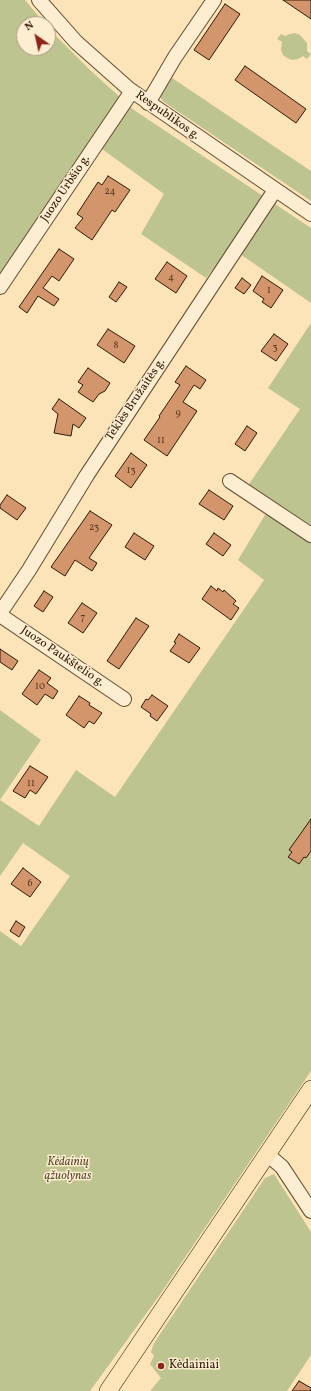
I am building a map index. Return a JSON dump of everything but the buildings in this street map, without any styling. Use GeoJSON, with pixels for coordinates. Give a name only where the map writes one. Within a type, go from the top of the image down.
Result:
{"type":"FeatureCollection","features":[{"type":"Feature","properties":{"kind":"main road"},"geometry":{"type":"LineString","coordinates":[[109,1389],[311,1089]]}},
{"type":"Feature","properties":{"kind":"street","name":"Respublikos g."},"geometry":{"type":"LineString","coordinates":[[39,0],[76,42],[132,91],[311,214]]}},
{"type":"Feature","properties":{"kind":"street"},"geometry":{"type":"LineString","coordinates":[[148,103],[175,57],[214,0]]}},
{"type":"Feature","properties":{"kind":"street","name":"Juozo Urbšio g."},"geometry":{"type":"LineString","coordinates":[[0,287],[132,91]]}},
{"type":"Feature","properties":{"kind":"street","name":"Teklės Bružaitės g."},"geometry":{"type":"LineString","coordinates":[[0,614],[29,570],[87,475],[275,190]]}},
{"type":"Feature","properties":{"kind":"street"},"geometry":{"type":"LineString","coordinates":[[230,481],[311,535]]}},
{"type":"Feature","properties":{"kind":"street","name":"Juozo Paukštelio g."},"geometry":{"type":"LineString","coordinates":[[0,614],[124,699]]}},
{"type":"Feature","properties":{"kind":"street"},"geometry":{"type":"LineString","coordinates":[[267,1154],[282,1167],[291,1178],[311,1211]]}},
{"type":"Feature","properties":{"kind":"green space"},"geometry":{"type":"Polygon","coordinates":[[[0,0],[25,0],[38,16],[16,16],[16,56],[56,56],[56,36],[90,70],[134,110],[311,228],[311,303],[230,247],[206,278],[141,234],[164,194],[102,149],[0,287],[0,0]]]}},
{"type":"Feature","properties":{"kind":"green space"},"geometry":{"type":"Polygon","coordinates":[[[295,33],[300,35],[307,43],[307,51],[311,54],[307,59],[303,56],[292,60],[283,55],[281,50],[282,42],[277,39],[281,34],[285,36],[295,33]]]}},
{"type":"Feature","properties":{"kind":"green space"},"geometry":{"type":"Polygon","coordinates":[[[169,76],[311,171],[311,201],[164,102],[160,97],[160,92],[169,76]]]}},
{"type":"Feature","properties":{"kind":"green space","name":"Kėdainių ąžuolynas"},"geometry":{"type":"Polygon","coordinates":[[[311,323],[311,1071],[159,1296],[90,1391],[0,1391],[0,931],[21,946],[70,876],[23,843],[0,876],[0,800],[39,826],[76,770],[115,797],[264,580],[238,560],[268,510],[247,487],[300,409],[268,388],[311,323]]]}},
{"type":"Feature","properties":{"kind":"green space"},"geometry":{"type":"Polygon","coordinates":[[[0,710],[41,740],[0,800],[0,710]]]}},
{"type":"Feature","properties":{"kind":"green space"},"geometry":{"type":"Polygon","coordinates":[[[274,1174],[311,1232],[311,1355],[287,1391],[150,1391],[161,1378],[150,1364],[154,1356],[151,1352],[154,1343],[265,1178],[274,1174]]]}},
{"type":"Feature","properties":{"kind":"place","name":"Kėdainiai"},"geometry":{"type":"Point","coordinates":[161,1366]}}]}
